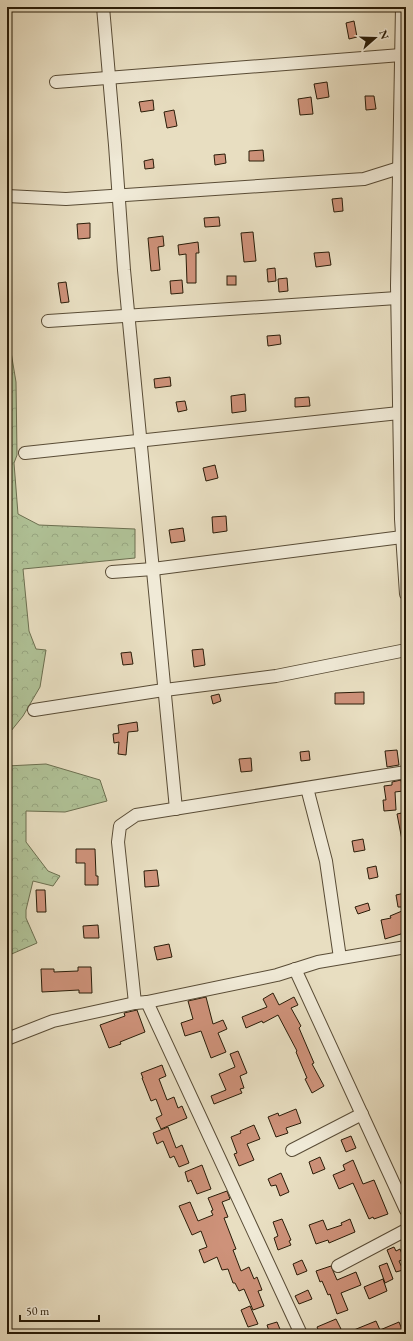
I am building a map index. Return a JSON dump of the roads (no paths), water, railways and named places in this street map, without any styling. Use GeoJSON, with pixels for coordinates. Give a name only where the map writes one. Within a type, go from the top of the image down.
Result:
{"type":"FeatureCollection","features":[{"type":"Feature","properties":{"kind":"street"},"geometry":{"type":"LineString","coordinates":[[103,7],[140,441],[176,809]]}},
{"type":"Feature","properties":{"kind":"street"},"geometry":{"type":"LineString","coordinates":[[402,7],[397,298],[402,537],[406,594]]}},
{"type":"Feature","properties":{"kind":"street"},"geometry":{"type":"LineString","coordinates":[[56,82],[401,55]]}},
{"type":"Feature","properties":{"kind":"street"},"geometry":{"type":"LineString","coordinates":[[7,196],[66,199],[364,180],[399,168]]}},
{"type":"Feature","properties":{"kind":"street"},"geometry":{"type":"LineString","coordinates":[[48,321],[397,298]]}},
{"type":"Feature","properties":{"kind":"street"},"geometry":{"type":"LineString","coordinates":[[25,453],[399,413]]}},
{"type":"Feature","properties":{"kind":"street"},"geometry":{"type":"LineString","coordinates":[[112,572],[153,569],[402,537]]}},
{"type":"Feature","properties":{"kind":"street"},"geometry":{"type":"LineString","coordinates":[[34,710],[164,690],[276,676],[406,650]]}},
{"type":"Feature","properties":{"kind":"street"},"geometry":{"type":"LineString","coordinates":[[135,1003],[118,842],[120,826],[136,815],[406,772]]}},
{"type":"Feature","properties":{"kind":"street"},"geometry":{"type":"LineString","coordinates":[[306,788],[326,861],[340,958]]}},
{"type":"Feature","properties":{"kind":"street"},"geometry":{"type":"LineString","coordinates":[[7,1039],[53,1021],[277,975],[318,962],[406,947]]}},
{"type":"Feature","properties":{"kind":"street"},"geometry":{"type":"LineString","coordinates":[[296,969],[406,1210]]}},
{"type":"Feature","properties":{"kind":"street"},"geometry":{"type":"LineString","coordinates":[[147,1002],[301,1334]]}},
{"type":"Feature","properties":{"kind":"street"},"geometry":{"type":"LineString","coordinates":[[292,1150],[362,1114]]}},
{"type":"Feature","properties":{"kind":"street"},"geometry":{"type":"LineString","coordinates":[[338,1266],[406,1230]]}}]}
